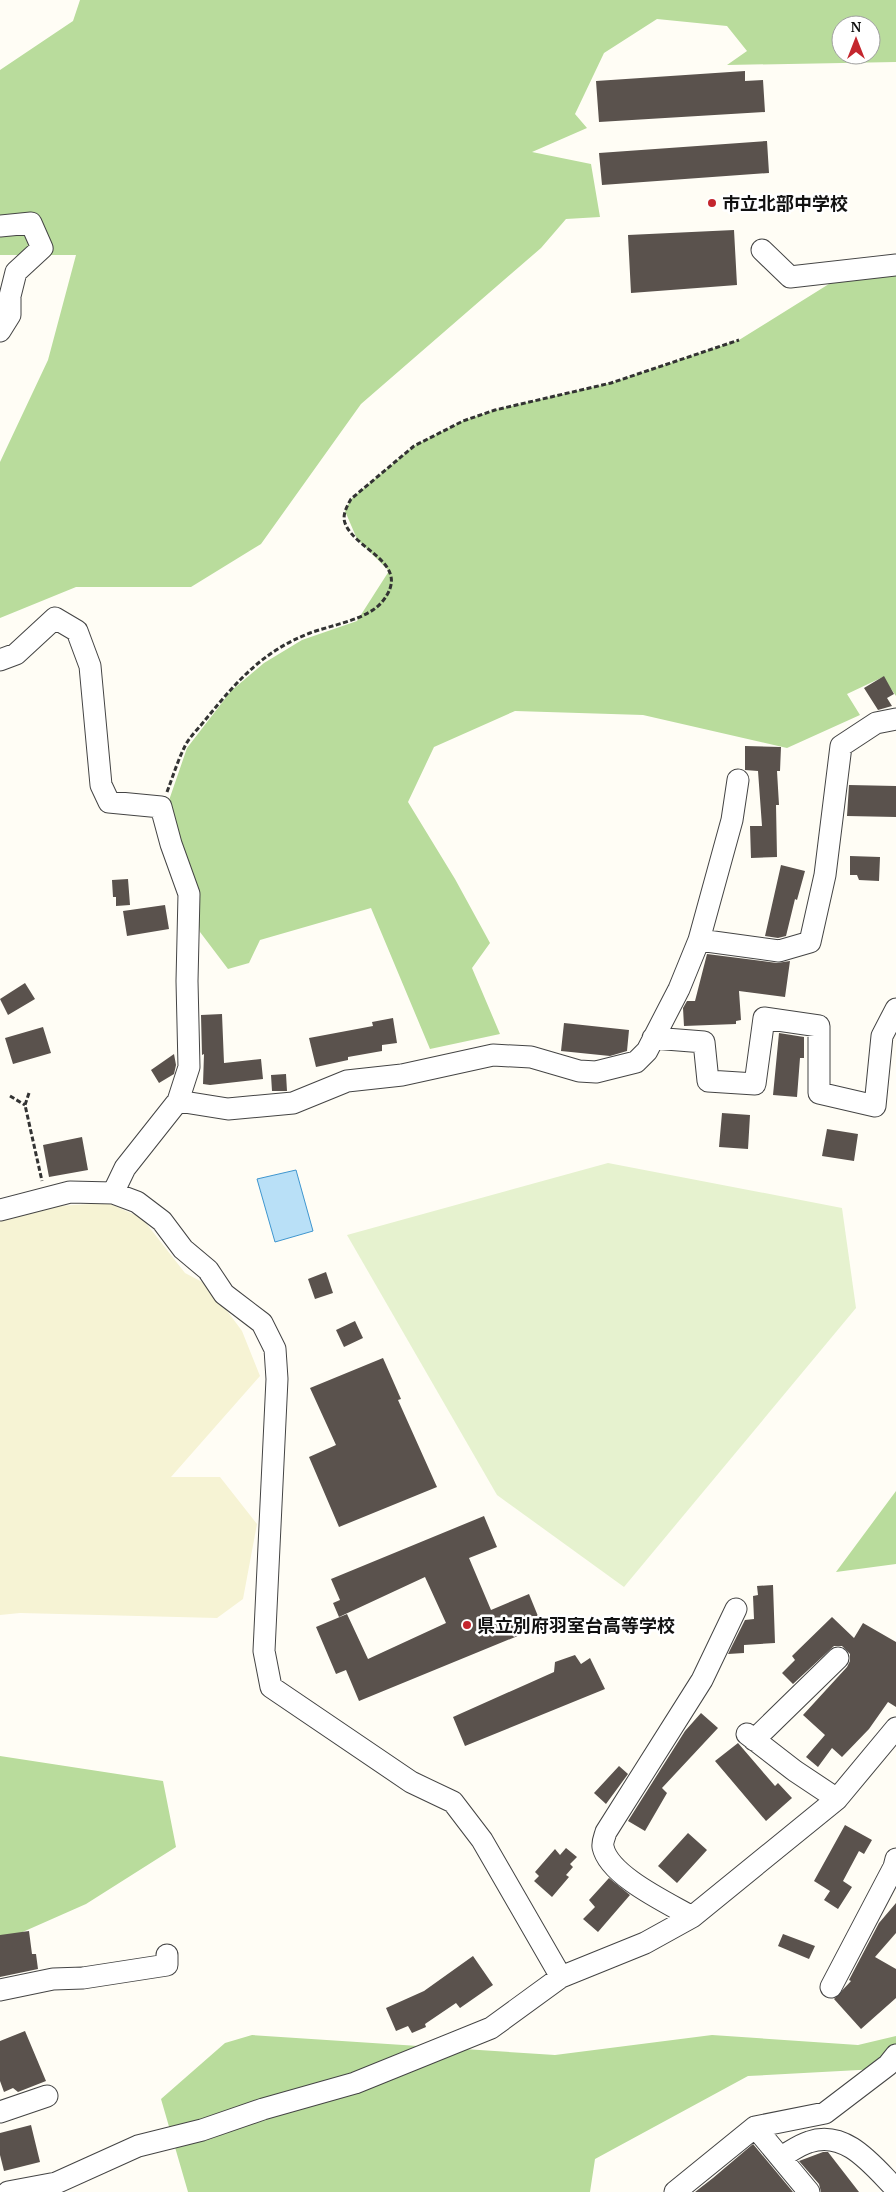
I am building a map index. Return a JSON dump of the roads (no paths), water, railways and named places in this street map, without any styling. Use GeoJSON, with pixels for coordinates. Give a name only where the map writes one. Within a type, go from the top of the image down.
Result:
{"type":"FeatureCollection","features":[{"type":"Feature","properties":{"kind":"street"},"geometry":{"type":"LineString","coordinates":[[0,226],[31,223],[42,248],[16,272],[10,296],[10,315],[0,331]]}},
{"type":"Feature","properties":{"kind":"street"},"geometry":{"type":"LineString","coordinates":[[762,250],[790,277],[896,265]]}},
{"type":"Feature","properties":{"kind":"street"},"geometry":{"type":"LineString","coordinates":[[0,660],[16,654],[55,618],[76,632],[90,666],[101,785],[109,802],[161,807],[171,844],[189,894],[187,981],[189,1067],[178,1101],[125,1168],[113,1193]]}},
{"type":"Feature","properties":{"kind":"street"},"geometry":{"type":"LineString","coordinates":[[699,940],[779,951],[810,942],[825,875],[841,746],[876,723],[896,719]]}},
{"type":"Feature","properties":{"kind":"street"},"geometry":{"type":"LineString","coordinates":[[178,1101],[228,1109],[294,1103],[347,1081],[402,1075],[493,1055],[531,1057],[568,1069],[596,1072],[636,1062],[647,1051],[679,989],[699,940],[732,820],[738,780]]}},
{"type":"Feature","properties":{"kind":"street"},"geometry":{"type":"LineString","coordinates":[[653,1038],[704,1042],[708,1080],[754,1084],[764,1018],[819,1026],[819,1093],[875,1106],[882,1036],[896,1009]]}},
{"type":"Feature","properties":{"kind":"street"},"geometry":{"type":"LineString","coordinates":[[0,1210],[70,1192],[113,1193],[137,1202],[162,1221],[183,1249],[208,1270],[224,1294],[262,1323],[275,1349],[277,1379],[264,1651],[271,1687],[411,1782],[453,1802],[482,1840],[561,1978]]}},
{"type":"Feature","properties":{"kind":"street"},"geometry":{"type":"LineString","coordinates":[[692,1917],[632,1883],[607,1857],[602,1845],[606,1832],[702,1680],[736,1609]]}},
{"type":"Feature","properties":{"kind":"street"},"geometry":{"type":"LineString","coordinates":[[838,1658],[750,1737],[838,1799]]}},
{"type":"Feature","properties":{"kind":"street"},"geometry":{"type":"LineString","coordinates":[[8,2192],[56,2184],[138,2146],[202,2130],[364,2080],[491,2028],[561,1978],[645,1943],[692,1917],[838,1799],[896,1728]]}},
{"type":"Feature","properties":{"kind":"street"},"geometry":{"type":"LineString","coordinates":[[831,1987],[895,1864]]}},
{"type":"Feature","properties":{"kind":"street"},"geometry":{"type":"LineString","coordinates":[[0,1990],[34,1981],[83,1978],[167,1966],[167,1955]]}},
{"type":"Feature","properties":{"kind":"street"},"geometry":{"type":"LineString","coordinates":[[675,2192],[754,2127],[825,2113],[888,2064],[896,2055]]}},
{"type":"Feature","properties":{"kind":"street"},"geometry":{"type":"LineString","coordinates":[[0,2112],[47,2096]]}},
{"type":"Feature","properties":{"kind":"street"},"geometry":{"type":"LineString","coordinates":[[754,2127],[809,2192]]}},
{"type":"Feature","properties":{"kind":"street"},"geometry":{"type":"LineString","coordinates":[[781,2157],[809,2142],[824,2140],[842,2141],[861,2154],[896,2189]]}},
{"type":"Feature","properties":{"kind":"water"},"geometry":{"type":"Polygon","coordinates":[[[296,1170],[313,1231],[275,1242],[257,1179],[296,1170]]]}},
{"type":"Feature","properties":{"kind":"place","name":"市立北部中学校"},"geometry":{"type":"Point","coordinates":[712,203]}},
{"type":"Feature","properties":{"kind":"place","name":"県立別府羽室台高等学校"},"geometry":{"type":"Point","coordinates":[467,1625]}}]}
